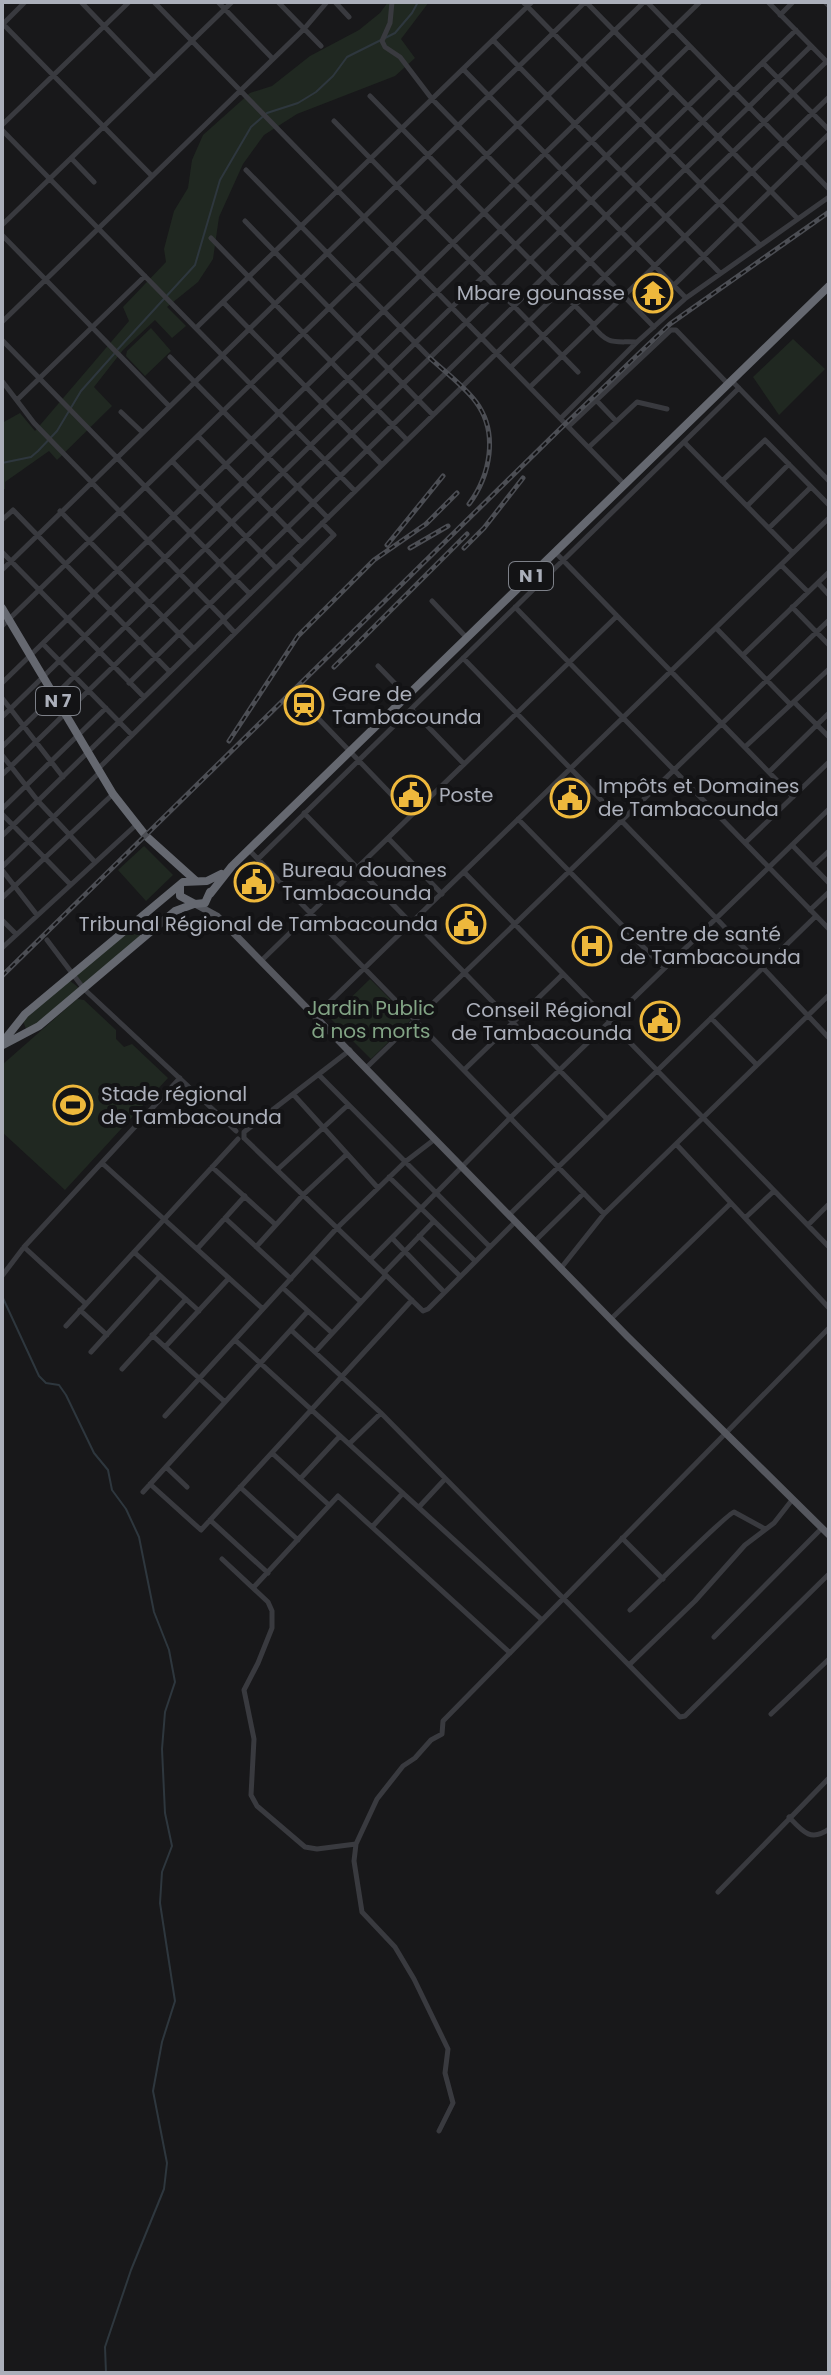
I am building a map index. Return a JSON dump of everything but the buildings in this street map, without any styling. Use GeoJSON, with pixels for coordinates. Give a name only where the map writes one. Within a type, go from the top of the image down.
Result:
{"type":"FeatureCollection","features":[{"type":"Feature","properties":{"kind":"highway","name":"N 1"},"geometry":{"type":"LineString","coordinates":[[196,881],[214,879],[232,866],[829,286]]}},
{"type":"Feature","properties":{"kind":"highway","name":"N 7"},"geometry":{"type":"LineString","coordinates":[[2,608],[113,794],[136,825],[174,864],[196,881]]}},
{"type":"Feature","properties":{"kind":"highway","name":"N 7"},"geometry":{"type":"LineString","coordinates":[[174,864],[180,885]]}},
{"type":"Feature","properties":{"kind":"highway","name":"N 1"},"geometry":{"type":"LineString","coordinates":[[210,896],[232,866]]}},
{"type":"Feature","properties":{"kind":"highway"},"geometry":{"type":"LineString","coordinates":[[186,881],[206,885],[210,896],[202,904],[175,911],[39,1026],[2,1044],[21,1018],[180,885],[186,881]]}},
{"type":"Feature","properties":{"kind":"highway"},"geometry":{"type":"LineString","coordinates":[[180,885],[180,896],[195,904]]}},
{"type":"Feature","properties":{"kind":"main road"},"geometry":{"type":"LineString","coordinates":[[210,896],[217,916]]}},
{"type":"Feature","properties":{"kind":"main road"},"geometry":{"type":"LineString","coordinates":[[195,904],[217,916],[611,1320],[829,1535]]}},
{"type":"Feature","properties":{"kind":"street"},"geometry":{"type":"LineString","coordinates":[[25,2],[2,24],[152,176]]}},
{"type":"Feature","properties":{"kind":"street"},"geometry":{"type":"LineString","coordinates":[[81,2],[154,78]]}},
{"type":"Feature","properties":{"kind":"street"},"geometry":{"type":"LineString","coordinates":[[129,2],[2,128],[355,491]]}},
{"type":"Feature","properties":{"kind":"street"},"geometry":{"type":"LineString","coordinates":[[154,2],[625,484]]}},
{"type":"Feature","properties":{"kind":"street"},"geometry":{"type":"LineString","coordinates":[[218,2],[273,59]]}},
{"type":"Feature","properties":{"kind":"street"},"geometry":{"type":"LineString","coordinates":[[2,225],[232,2]]}},
{"type":"Feature","properties":{"kind":"street"},"geometry":{"type":"LineString","coordinates":[[278,2],[321,46]]}},
{"type":"Feature","properties":{"kind":"street"},"geometry":{"type":"LineString","coordinates":[[2,322],[304,29],[327,2]]}},
{"type":"Feature","properties":{"kind":"street"},"geometry":{"type":"LineString","coordinates":[[335,2],[349,17]]}},
{"type":"Feature","properties":{"kind":"street"},"geometry":{"type":"LineString","coordinates":[[392,2],[390,23],[382,43],[400,57],[432,99],[654,327]]}},
{"type":"Feature","properties":{"kind":"street"},"geometry":{"type":"LineString","coordinates":[[2,570],[586,2],[798,219]]}},
{"type":"Feature","properties":{"kind":"street"},"geometry":{"type":"LineString","coordinates":[[2,626],[645,2],[829,189]]}},
{"type":"Feature","properties":{"kind":"street"},"geometry":{"type":"LineString","coordinates":[[2,683],[700,2]]}},
{"type":"Feature","properties":{"kind":"street"},"geometry":{"type":"LineString","coordinates":[[511,367],[828,63],[768,2]]}},
{"type":"Feature","properties":{"kind":"street"},"geometry":{"type":"LineString","coordinates":[[780,15],[793,2]]}},
{"type":"Feature","properties":{"kind":"street"},"geometry":{"type":"LineString","coordinates":[[825,2],[829,6]]}},
{"type":"Feature","properties":{"kind":"street"},"geometry":{"type":"LineString","coordinates":[[196,328],[493,40],[527,3],[759,244]]}},
{"type":"Feature","properties":{"kind":"street"},"geometry":{"type":"LineString","coordinates":[[129,683],[796,30]]}},
{"type":"Feature","properties":{"kind":"street"},"geometry":{"type":"LineString","coordinates":[[493,40],[720,273]]}},
{"type":"Feature","properties":{"kind":"street"},"geometry":{"type":"LineString","coordinates":[[2,717],[689,46]]}},
{"type":"Feature","properties":{"kind":"street"},"geometry":{"type":"LineString","coordinates":[[2,836],[811,46]]}},
{"type":"Feature","properties":{"kind":"street"},"geometry":{"type":"LineString","coordinates":[[674,285],[829,132],[763,63]]}},
{"type":"Feature","properties":{"kind":"street"},"geometry":{"type":"LineString","coordinates":[[463,69],[686,298]]}},
{"type":"Feature","properties":{"kind":"street"},"geometry":{"type":"LineString","coordinates":[[2,775],[719,76]]}},
{"type":"Feature","properties":{"kind":"street"},"geometry":{"type":"LineString","coordinates":[[2,747],[673,91]]}},
{"type":"Feature","properties":{"kind":"street"},"geometry":{"type":"LineString","coordinates":[[370,96],[607,340],[637,342]]}},
{"type":"Feature","properties":{"kind":"street"},"geometry":{"type":"LineString","coordinates":[[530,387],[829,97]]}},
{"type":"Feature","properties":{"kind":"street"},"geometry":{"type":"LineString","coordinates":[[334,121],[578,372]]}},
{"type":"Feature","properties":{"kind":"street"},"geometry":{"type":"LineString","coordinates":[[71,158],[94,182]]}},
{"type":"Feature","properties":{"kind":"street"},"geometry":{"type":"LineString","coordinates":[[246,170],[430,358]]}},
{"type":"Feature","properties":{"kind":"street"},"geometry":{"type":"LineString","coordinates":[[561,418],[686,298],[829,197]]}},
{"type":"Feature","properties":{"kind":"street"},"geometry":{"type":"LineString","coordinates":[[245,221],[433,415]]}},
{"type":"Feature","properties":{"kind":"street"},"geometry":{"type":"LineString","coordinates":[[2,235],[169,406]]}},
{"type":"Feature","properties":{"kind":"street"},"geometry":{"type":"LineString","coordinates":[[211,238],[407,440]]}},
{"type":"Feature","properties":{"kind":"street"},"geometry":{"type":"LineString","coordinates":[[18,399],[145,276]]}},
{"type":"Feature","properties":{"kind":"street"},"geometry":{"type":"LineString","coordinates":[[223,302],[382,465]]}},
{"type":"Feature","properties":{"kind":"street"},"geometry":{"type":"LineString","coordinates":[[569,426],[671,330],[676,330],[739,388],[829,481]]}},
{"type":"Feature","properties":{"kind":"street"},"geometry":{"type":"LineString","coordinates":[[2,340],[250,594]]}},
{"type":"Feature","properties":{"kind":"street"},"geometry":{"type":"LineString","coordinates":[[37,915],[2,868],[334,535],[313,503],[170,357]]}},
{"type":"Feature","properties":{"kind":"street"},"geometry":{"type":"LineString","coordinates":[[2,381],[34,423],[235,633]]}},
{"type":"Feature","properties":{"kind":"street"},"geometry":{"type":"LineString","coordinates":[[258,859],[739,388]]}},
{"type":"Feature","properties":{"kind":"street"},"geometry":{"type":"LineString","coordinates":[[596,400],[616,421]]}},
{"type":"Feature","properties":{"kind":"street"},"geometry":{"type":"LineString","coordinates":[[589,447],[639,402],[667,409]]}},
{"type":"Feature","properties":{"kind":"street"},"geometry":{"type":"LineString","coordinates":[[121,412],[142,432]]}},
{"type":"Feature","properties":{"kind":"street"},"geometry":{"type":"LineString","coordinates":[[198,436],[302,543]]}},
{"type":"Feature","properties":{"kind":"street"},"geometry":{"type":"LineString","coordinates":[[722,481],[765,440],[829,505]]}},
{"type":"Feature","properties":{"kind":"street"},"geometry":{"type":"LineString","coordinates":[[684,442],[793,553]]}},
{"type":"Feature","properties":{"kind":"street"},"geometry":{"type":"LineString","coordinates":[[172,461],[276,568]]}},
{"type":"Feature","properties":{"kind":"street"},"geometry":{"type":"LineString","coordinates":[[747,506],[789,464]]}},
{"type":"Feature","properties":{"kind":"street"},"geometry":{"type":"LineString","coordinates":[[768,528],[811,487]]}},
{"type":"Feature","properties":{"kind":"street"},"geometry":{"type":"LineString","coordinates":[[2,520],[13,510],[170,672]]}},
{"type":"Feature","properties":{"kind":"street"},"geometry":{"type":"LineString","coordinates":[[60,511],[194,649]]}},
{"type":"Feature","properties":{"kind":"street"},"geometry":{"type":"LineString","coordinates":[[316,1015],[829,518]]}},
{"type":"Feature","properties":{"kind":"street"},"geometry":{"type":"LineString","coordinates":[[2,552],[144,697]]}},
{"type":"Feature","properties":{"kind":"street"},"geometry":{"type":"LineString","coordinates":[[555,552],[793,797]]}},
{"type":"Feature","properties":{"kind":"street"},"geometry":{"type":"LineString","coordinates":[[289,556],[301,568]]}},
{"type":"Feature","properties":{"kind":"street"},"geometry":{"type":"LineString","coordinates":[[781,565],[808,592]]}},
{"type":"Feature","properties":{"kind":"street"},"geometry":{"type":"LineString","coordinates":[[743,655],[829,572]]}},
{"type":"Feature","properties":{"kind":"street"},"geometry":{"type":"LineString","coordinates":[[818,583],[829,595]]}},
{"type":"Feature","properties":{"kind":"street"},"geometry":{"type":"LineString","coordinates":[[432,601],[467,638]]}},
{"type":"Feature","properties":{"kind":"street"},"geometry":{"type":"LineString","coordinates":[[515,607],[829,929]]}},
{"type":"Feature","properties":{"kind":"street"},"geometry":{"type":"LineString","coordinates":[[792,607],[829,645]]}},
{"type":"Feature","properties":{"kind":"street"},"geometry":{"type":"LineString","coordinates":[[261,961],[617,616]]}},
{"type":"Feature","properties":{"kind":"street"},"geometry":{"type":"LineString","coordinates":[[367,1067],[829,620]]}},
{"type":"Feature","properties":{"kind":"street"},"geometry":{"type":"LineString","coordinates":[[716,628],[829,737]]}},
{"type":"Feature","properties":{"kind":"street"},"geometry":{"type":"LineString","coordinates":[[43,644],[132,735]]}},
{"type":"Feature","properties":{"kind":"street"},"geometry":{"type":"LineString","coordinates":[[463,658],[829,1038]]}},
{"type":"Feature","properties":{"kind":"street"},"geometry":{"type":"LineString","coordinates":[[378,666],[407,696]]}},
{"type":"Feature","properties":{"kind":"street"},"geometry":{"type":"LineString","coordinates":[[745,747],[829,669]]}},
{"type":"Feature","properties":{"kind":"street"},"geometry":{"type":"LineString","coordinates":[[2,698],[63,777]]}},
{"type":"Feature","properties":{"kind":"street"},"geometry":{"type":"LineString","coordinates":[[70,884],[2,812],[106,708]]}},
{"type":"Feature","properties":{"kind":"street"},"geometry":{"type":"LineString","coordinates":[[411,709],[464,764]]}},
{"type":"Feature","properties":{"kind":"street"},"geometry":{"type":"LineString","coordinates":[[769,772],[829,713]]}},
{"type":"Feature","properties":{"kind":"street"},"geometry":{"type":"LineString","coordinates":[[314,714],[411,815]]}},
{"type":"Feature","properties":{"kind":"street"},"geometry":{"type":"LineString","coordinates":[[2,755],[38,801],[94,861]]}},
{"type":"Feature","properties":{"kind":"street"},"geometry":{"type":"LineString","coordinates":[[745,843],[829,762]]}},
{"type":"Feature","properties":{"kind":"street"},"geometry":{"type":"LineString","coordinates":[[2,898],[113,794]]}},
{"type":"Feature","properties":{"kind":"street"},"geometry":{"type":"LineString","coordinates":[[370,1260],[510,1118],[829,809]]}},
{"type":"Feature","properties":{"kind":"street"},"geometry":{"type":"LineString","coordinates":[[304,813],[607,1119]]}},
{"type":"Feature","properties":{"kind":"street"},"geometry":{"type":"LineString","coordinates":[[518,819],[664,968]]}},
{"type":"Feature","properties":{"kind":"street"},"geometry":{"type":"LineString","coordinates":[[2,948],[136,825]]}},
{"type":"Feature","properties":{"kind":"street"},"geometry":{"type":"LineString","coordinates":[[388,838],[442,894]]}},
{"type":"Feature","properties":{"kind":"street"},"geometry":{"type":"LineString","coordinates":[[792,845],[829,883]]}},
{"type":"Feature","properties":{"kind":"street"},"geometry":{"type":"LineString","coordinates":[[249,850],[604,1214]]}},
{"type":"Feature","properties":{"kind":"street"},"geometry":{"type":"LineString","coordinates":[[813,866],[829,851]]}},
{"type":"Feature","properties":{"kind":"street"},"geometry":{"type":"LineString","coordinates":[[464,872],[829,1247]]}},
{"type":"Feature","properties":{"kind":"street"},"geometry":{"type":"LineString","coordinates":[[810,910],[829,892]]}},
{"type":"Feature","properties":{"kind":"street"},"geometry":{"type":"LineString","coordinates":[[47,940],[84,989],[426,1310],[489,1246],[558,1167],[816,916]]}},
{"type":"Feature","properties":{"kind":"street"},"geometry":{"type":"LineString","coordinates":[[2,920],[16,934]]}},
{"type":"Feature","properties":{"kind":"street"},"geometry":{"type":"LineString","coordinates":[[464,1070],[563,974]]}},
{"type":"Feature","properties":{"kind":"street"},"geometry":{"type":"LineString","coordinates":[[561,1268],[604,1214],[829,995]]}},
{"type":"Feature","properties":{"kind":"street"},"geometry":{"type":"LineString","coordinates":[[711,1018],[757,1065]]}},
{"type":"Feature","properties":{"kind":"street"},"geometry":{"type":"LineString","coordinates":[[66,1326],[242,1136],[350,1050]]}},
{"type":"Feature","properties":{"kind":"street"},"geometry":{"type":"LineString","coordinates":[[319,1075],[489,1246]]}},
{"type":"Feature","properties":{"kind":"street"},"geometry":{"type":"LineString","coordinates":[[2,1276],[24,1247],[180,1078]]}},
{"type":"Feature","properties":{"kind":"street"},"geometry":{"type":"LineString","coordinates":[[293,1094],[378,1188]]}},
{"type":"Feature","properties":{"kind":"street"},"geometry":{"type":"LineString","coordinates":[[277,1170],[348,1105]]}},
{"type":"Feature","properties":{"kind":"street"},"geometry":{"type":"LineString","coordinates":[[165,1416],[337,1228],[405,1162],[435,1139]]}},
{"type":"Feature","properties":{"kind":"street"},"geometry":{"type":"LineString","coordinates":[[676,1144],[829,1308]]}},
{"type":"Feature","properties":{"kind":"street"},"geometry":{"type":"LineString","coordinates":[[256,1247],[303,1195],[347,1154]]}},
{"type":"Feature","properties":{"kind":"street"},"geometry":{"type":"LineString","coordinates":[[102,1163],[263,1309]]}},
{"type":"Feature","properties":{"kind":"street"},"geometry":{"type":"LineString","coordinates":[[212,1167],[276,1225]]}},
{"type":"Feature","properties":{"kind":"street"},"geometry":{"type":"LineString","coordinates":[[389,1177],[474,1261]]}},
{"type":"Feature","properties":{"kind":"street"},"geometry":{"type":"LineString","coordinates":[[745,1218],[774,1191]]}},
{"type":"Feature","properties":{"kind":"street"},"geometry":{"type":"LineString","coordinates":[[535,1241],[584,1193]]}},
{"type":"Feature","properties":{"kind":"street"},"geometry":{"type":"LineString","coordinates":[[197,1249],[245,1196]]}},
{"type":"Feature","properties":{"kind":"street"},"geometry":{"type":"LineString","coordinates":[[611,1320],[731,1203]]}},
{"type":"Feature","properties":{"kind":"street"},"geometry":{"type":"LineString","coordinates":[[808,1225],[829,1204]]}},
{"type":"Feature","properties":{"kind":"street"},"geometry":{"type":"LineString","coordinates":[[225,1218],[291,1279]]}},
{"type":"Feature","properties":{"kind":"street"},"geometry":{"type":"LineString","coordinates":[[315,1352],[434,1221]]}},
{"type":"Feature","properties":{"kind":"street"},"geometry":{"type":"LineString","coordinates":[[419,1236],[460,1276]]}},
{"type":"Feature","properties":{"kind":"street"},"geometry":{"type":"LineString","coordinates":[[392,1238],[444,1292]]}},
{"type":"Feature","properties":{"kind":"street"},"geometry":{"type":"LineString","coordinates":[[24,1247],[86,1304]]}},
{"type":"Feature","properties":{"kind":"street"},"geometry":{"type":"LineString","coordinates":[[134,1252],[199,1311]]}},
{"type":"Feature","properties":{"kind":"street"},"geometry":{"type":"LineString","coordinates":[[312,1256],[361,1302]]}},
{"type":"Feature","properties":{"kind":"street"},"geometry":{"type":"LineString","coordinates":[[91,1352],[160,1276]]}},
{"type":"Feature","properties":{"kind":"street"},"geometry":{"type":"LineString","coordinates":[[165,1347],[229,1278]]}},
{"type":"Feature","properties":{"kind":"street"},"geometry":{"type":"LineString","coordinates":[[283,1288],[332,1333]]}},
{"type":"Feature","properties":{"kind":"street"},"geometry":{"type":"LineString","coordinates":[[122,1369],[186,1299]]}},
{"type":"Feature","properties":{"kind":"street"},"geometry":{"type":"LineString","coordinates":[[150,1484],[201,1530],[412,1300]]}},
{"type":"Feature","properties":{"kind":"street"},"geometry":{"type":"LineString","coordinates":[[80,1310],[107,1335]]}},
{"type":"Feature","properties":{"kind":"street"},"geometry":{"type":"LineString","coordinates":[[143,1492],[308,1311]]}},
{"type":"Feature","properties":{"kind":"street"},"geometry":{"type":"LineString","coordinates":[[439,2131],[453,2103],[445,2073],[448,2049],[395,1947],[362,1912],[354,1861],[365,1819],[385,1788],[422,1748],[442,1734],[443,1721],[829,1328]]}},
{"type":"Feature","properties":{"kind":"street"},"geometry":{"type":"LineString","coordinates":[[291,1330],[381,1413],[683,1717],[829,1574]]}},
{"type":"Feature","properties":{"kind":"street"},"geometry":{"type":"LineString","coordinates":[[152,1335],[225,1402]]}},
{"type":"Feature","properties":{"kind":"street"},"geometry":{"type":"LineString","coordinates":[[235,1340],[542,1620]]}},
{"type":"Feature","properties":{"kind":"street"},"geometry":{"type":"LineString","coordinates":[[349,1444],[381,1413]]}},
{"type":"Feature","properties":{"kind":"street"},"geometry":{"type":"LineString","coordinates":[[300,1479],[340,1436]]}},
{"type":"Feature","properties":{"kind":"street"},"geometry":{"type":"LineString","coordinates":[[272,1453],[329,1505]]}},
{"type":"Feature","properties":{"kind":"street"},"geometry":{"type":"LineString","coordinates":[[166,1467],[187,1487]]}},
{"type":"Feature","properties":{"kind":"street"},"geometry":{"type":"LineString","coordinates":[[419,1508],[445,1479]]}},
{"type":"Feature","properties":{"kind":"street"},"geometry":{"type":"LineString","coordinates":[[240,1487],[298,1540]]}},
{"type":"Feature","properties":{"kind":"street"},"geometry":{"type":"LineString","coordinates":[[372,1527],[403,1493]]}},
{"type":"Feature","properties":{"kind":"street"},"geometry":{"type":"LineString","coordinates":[[253,1588],[338,1496],[510,1653]]}},
{"type":"Feature","properties":{"kind":"street"},"geometry":{"type":"LineString","coordinates":[[629,1665],[792,1500]]}},
{"type":"Feature","properties":{"kind":"street"},"geometry":{"type":"LineString","coordinates":[[630,1610],[731,1512],[765,1529]]}},
{"type":"Feature","properties":{"kind":"street"},"geometry":{"type":"LineString","coordinates":[[210,1520],[268,1573]]}},
{"type":"Feature","properties":{"kind":"street"},"geometry":{"type":"LineString","coordinates":[[714,1637],[822,1528]]}},
{"type":"Feature","properties":{"kind":"street"},"geometry":{"type":"LineString","coordinates":[[622,1538],[663,1579]]}},
{"type":"Feature","properties":{"kind":"street"},"geometry":{"type":"LineString","coordinates":[[222,1559],[268,1602],[272,1622],[258,1663],[244,1690],[254,1739],[251,1795],[257,1806],[305,1847],[317,1849],[356,1844]]}},
{"type":"Feature","properties":{"kind":"street"},"geometry":{"type":"LineString","coordinates":[[771,1714],[829,1659]]}},
{"type":"Feature","properties":{"kind":"street"},"geometry":{"type":"LineString","coordinates":[[718,1892],[829,1778]]}},
{"type":"Feature","properties":{"kind":"street"},"geometry":{"type":"LineString","coordinates":[[789,1817],[812,1837],[820,1836],[829,1829]]}},
{"type":"Feature","properties":{"kind":"green space"},"geometry":{"type":"Polygon","coordinates":[[[388,2],[429,2],[401,39],[415,58],[395,76],[297,114],[264,135],[243,164],[219,217],[213,259],[198,282],[167,307],[186,326],[172,338],[155,320],[123,350],[94,387],[112,406],[57,460],[49,451],[5,482],[5,489],[2,489],[2,423],[20,413],[35,431],[129,321],[123,307],[166,262],[164,249],[174,211],[188,188],[192,160],[203,135],[250,93],[272,86],[310,56],[359,30],[388,2]]]}},
{"type":"Feature","properties":{"kind":"green space"},"geometry":{"type":"Polygon","coordinates":[[[151,328],[171,351],[145,376],[126,356],[127,351],[151,328]]]}},
{"type":"Feature","properties":{"kind":"green space"},"geometry":{"type":"Polygon","coordinates":[[[793,339],[825,369],[779,415],[753,377],[793,339]]]}},
{"type":"Feature","properties":{"kind":"green space"},"geometry":{"type":"Polygon","coordinates":[[[144,846],[173,875],[146,901],[118,870],[144,846]]]}},
{"type":"Feature","properties":{"kind":"green space"},"geometry":{"type":"Polygon","coordinates":[[[146,916],[153,925],[83,986],[76,975],[146,916]]]}},
{"type":"Feature","properties":{"kind":"green space","name":"Jardin Public à nos morts"},"geometry":{"type":"Polygon","coordinates":[[[370,979],[411,1020],[371,1059],[330,1018],[370,979]]]}},
{"type":"Feature","properties":{"kind":"green space"},"geometry":{"type":"Polygon","coordinates":[[[69,980],[78,987],[77,991],[35,1027],[26,1029],[23,1021],[69,980]]]}},
{"type":"Feature","properties":{"kind":"green space","name":"Stade régional de Tambacounda"},"geometry":{"type":"Polygon","coordinates":[[[77,999],[84,1000],[116,1030],[116,1039],[124,1047],[132,1044],[168,1078],[65,1190],[2,1132],[2,1065],[77,999]]]}},
{"type":"Feature","properties":{"kind":"waterway"},"geometry":{"type":"LineString","coordinates":[[118,349],[195,265],[220,180],[251,127],[267,113],[298,103],[316,92],[347,57],[395,33],[418,2]]}},
{"type":"Feature","properties":{"kind":"waterway"},"geometry":{"type":"LineString","coordinates":[[2,463],[31,457],[38,451],[57,431],[81,391],[114,354]]}},
{"type":"Feature","properties":{"kind":"waterway"},"geometry":{"type":"LineString","coordinates":[[2,1296],[39,1376],[46,1383],[59,1385],[66,1395],[94,1453],[108,1470],[112,1490],[126,1509],[139,1537],[154,1612],[169,1650],[175,1682],[165,1712],[162,1749],[165,1813],[172,1846],[162,1872],[160,1903],[175,2001],[162,2042],[153,2091],[167,2163],[164,2189],[131,2270],[105,2347],[106,2373]]}},
{"type":"Feature","properties":{"kind":"railway"},"geometry":{"type":"LineString","coordinates":[[2,976],[670,324],[829,212]]}},
{"type":"Feature","properties":{"kind":"railway"},"geometry":{"type":"LineString","coordinates":[[430,358],[471,396],[488,427],[487,468],[469,504]]}},
{"type":"Feature","properties":{"kind":"railway"},"geometry":{"type":"LineString","coordinates":[[387,545],[443,476]]}},
{"type":"Feature","properties":{"kind":"railway"},"geometry":{"type":"LineString","coordinates":[[464,548],[484,528],[523,478]]}},
{"type":"Feature","properties":{"kind":"railway"},"geometry":{"type":"LineString","coordinates":[[229,741],[298,636],[374,560],[426,524],[457,493]]}},
{"type":"Feature","properties":{"kind":"railway"},"geometry":{"type":"LineString","coordinates":[[410,548],[448,526]]}},
{"type":"Feature","properties":{"kind":"railway"},"geometry":{"type":"LineString","coordinates":[[334,667],[467,534]]}},
{"type":"Feature","properties":{"kind":"place","name":"Mbare gounasse"},"geometry":{"type":"Point","coordinates":[653,293]}},
{"type":"Feature","properties":{"kind":"place","name":"Gare de Tambacounda"},"geometry":{"type":"Point","coordinates":[304,705]}},
{"type":"Feature","properties":{"kind":"place","name":"Poste"},"geometry":{"type":"Point","coordinates":[411,795]}},
{"type":"Feature","properties":{"kind":"place","name":"Impôts et Domaines de Tambacounda"},"geometry":{"type":"Point","coordinates":[570,798]}},
{"type":"Feature","properties":{"kind":"place","name":"Bureau douanes Tambacounda"},"geometry":{"type":"Point","coordinates":[254,882]}},
{"type":"Feature","properties":{"kind":"place","name":"Tribunal Régional de Tambacounda"},"geometry":{"type":"Point","coordinates":[466,924]}},
{"type":"Feature","properties":{"kind":"place","name":"Centre de santé de Tambacounda"},"geometry":{"type":"Point","coordinates":[592,946]}},
{"type":"Feature","properties":{"kind":"place","name":"Conseil Régional de Tambacounda"},"geometry":{"type":"Point","coordinates":[660,1021]}},
{"type":"Feature","properties":{"kind":"place","name":"Stade régional de Tambacounda"},"geometry":{"type":"Point","coordinates":[73,1105]}}]}
